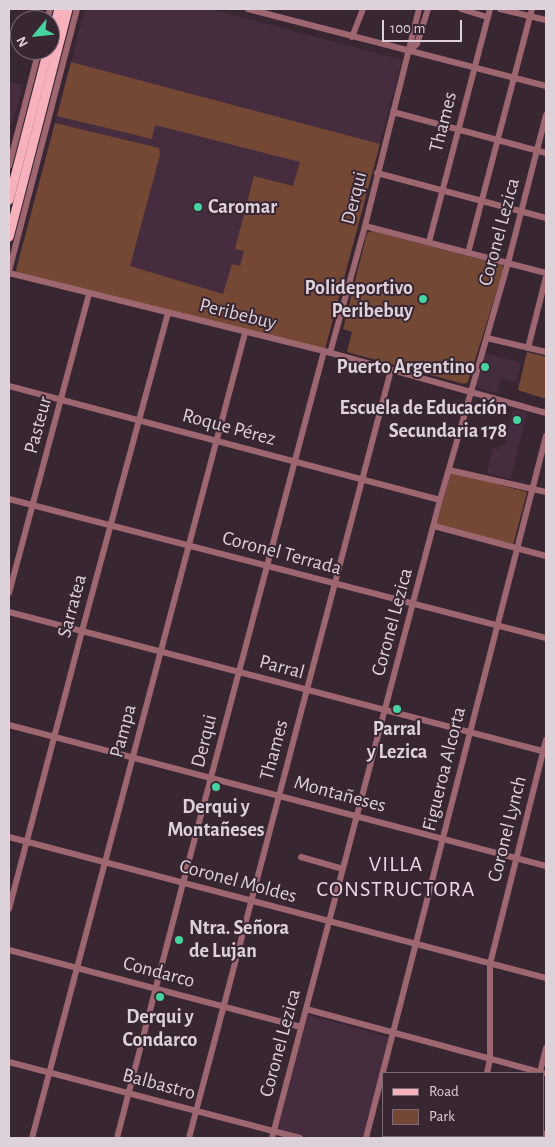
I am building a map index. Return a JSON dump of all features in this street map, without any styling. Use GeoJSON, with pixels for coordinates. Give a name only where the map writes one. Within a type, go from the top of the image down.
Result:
{"type":"FeatureCollection","features":[{"type":"Feature","properties":{"kind":"main road"},"geometry":{"type":"LineString","coordinates":[[9,237],[68,9]]}},
{"type":"Feature","properties":{"kind":"main road"},"geometry":{"type":"LineString","coordinates":[[9,200],[45,60]]}},
{"type":"Feature","properties":{"kind":"street"},"geometry":{"type":"LineString","coordinates":[[9,272],[77,9]]}},
{"type":"Feature","properties":{"kind":"street"},"geometry":{"type":"LineString","coordinates":[[250,9],[409,52],[546,86]]}},
{"type":"Feature","properties":{"kind":"street"},"geometry":{"type":"LineString","coordinates":[[352,36],[363,9]]}},
{"type":"Feature","properties":{"kind":"street","name":"Derqui"},"geometry":{"type":"LineString","coordinates":[[117,1138],[238,672],[327,352],[365,226],[419,9]]}},
{"type":"Feature","properties":{"kind":"street","name":"Derqui"},"geometry":{"type":"LineString","coordinates":[[409,52],[418,44],[428,9]]}},
{"type":"Feature","properties":{"kind":"street"},"geometry":{"type":"LineString","coordinates":[[460,9],[488,17]]}},
{"type":"Feature","properties":{"kind":"street","name":"Thames"},"geometry":{"type":"LineString","coordinates":[[429,242],[490,9]]}},
{"type":"Feature","properties":{"kind":"street"},"geometry":{"type":"LineString","coordinates":[[500,9],[546,20]]}},
{"type":"Feature","properties":{"kind":"street"},"geometry":{"type":"LineString","coordinates":[[468,252],[532,9]]}},
{"type":"Feature","properties":{"kind":"street"},"geometry":{"type":"LineString","coordinates":[[9,166],[36,60]]}},
{"type":"Feature","properties":{"kind":"street"},"geometry":{"type":"LineString","coordinates":[[393,112],[546,153]]}},
{"type":"Feature","properties":{"kind":"street","name":"Coronel Lezica"},"geometry":{"type":"LineString","coordinates":[[273,1135],[440,500],[508,263],[546,115]]}},
{"type":"Feature","properties":{"kind":"street"},"geometry":{"type":"LineString","coordinates":[[9,136],[16,138]]}},
{"type":"Feature","properties":{"kind":"street"},"geometry":{"type":"LineString","coordinates":[[377,173],[546,218]]}},
{"type":"Feature","properties":{"kind":"street"},"geometry":{"type":"LineString","coordinates":[[365,226],[546,273]]}},
{"type":"Feature","properties":{"kind":"street","name":"Peribebuy"},"geometry":{"type":"LineString","coordinates":[[9,272],[89,294],[327,352],[546,413]]}},
{"type":"Feature","properties":{"kind":"street"},"geometry":{"type":"LineString","coordinates":[[528,348],[546,277]]}},
{"type":"Feature","properties":{"kind":"street","name":"Pasteur"},"geometry":{"type":"LineString","coordinates":[[9,593],[89,294]]}},
{"type":"Feature","properties":{"kind":"street","name":"Sarratea"},"geometry":{"type":"LineString","coordinates":[[9,909],[168,313]]}},
{"type":"Feature","properties":{"kind":"street","name":"Pampa"},"geometry":{"type":"LineString","coordinates":[[32,1138],[245,333]]}},
{"type":"Feature","properties":{"kind":"street"},"geometry":{"type":"LineString","coordinates":[[487,338],[546,352]]}},
{"type":"Feature","properties":{"kind":"street","name":"Thames"},"geometry":{"type":"LineString","coordinates":[[189,1138],[391,370]]}},
{"type":"Feature","properties":{"kind":"street","name":"Roque Pérez"},"geometry":{"type":"LineString","coordinates":[[9,386],[440,500]]}},
{"type":"Feature","properties":{"kind":"street","name":"Figueroa Alcorta"},"geometry":{"type":"LineString","coordinates":[[386,1072],[442,838],[546,436]]}},
{"type":"Feature","properties":{"kind":"street"},"geometry":{"type":"LineString","coordinates":[[449,470],[546,492]]}},
{"type":"Feature","properties":{"kind":"street","name":"Coronel Terrada"},"geometry":{"type":"LineString","coordinates":[[9,499],[546,638]]}},
{"type":"Feature","properties":{"kind":"street"},"geometry":{"type":"LineString","coordinates":[[434,526],[546,556]]}},
{"type":"Feature","properties":{"kind":"street","name":"Parral"},"geometry":{"type":"LineString","coordinates":[[9,612],[545,752]]}},
{"type":"Feature","properties":{"kind":"street","name":"Montañeses"},"geometry":{"type":"LineString","coordinates":[[9,724],[546,866]]}},
{"type":"Feature","properties":{"kind":"street","name":"Coronel Lynch"},"geometry":{"type":"LineString","coordinates":[[487,1072],[490,1060],[490,964],[545,752],[546,740]]}},
{"type":"Feature","properties":{"kind":"street","name":"Coronel Moldes"},"geometry":{"type":"LineString","coordinates":[[9,837],[546,978]]}},
{"type":"Feature","properties":{"kind":"street"},"geometry":{"type":"LineString","coordinates":[[301,857],[343,869]]}},
{"type":"Feature","properties":{"kind":"street","name":"Condarco"},"geometry":{"type":"LineString","coordinates":[[9,950],[302,1027]]}},
{"type":"Feature","properties":{"kind":"street"},"geometry":{"type":"LineString","coordinates":[[306,1009],[539,1072]]}},
{"type":"Feature","properties":{"kind":"street"},"geometry":{"type":"LineString","coordinates":[[543,1072],[546,1048]]}},
{"type":"Feature","properties":{"kind":"street","name":"Balbastro"},"geometry":{"type":"LineString","coordinates":[[9,1062],[196,1111],[273,1135],[300,1138]]}},
{"type":"Feature","properties":{"kind":"street","name":"Figueroa Alcorta"},"geometry":{"type":"LineString","coordinates":[[366,1138],[381,1094]]}},
{"type":"Feature","properties":{"kind":"shaded area","name":"Caromar"},"geometry":{"type":"Polygon","coordinates":[[[85,9],[211,9],[402,60],[325,349],[16,270],[85,9]]]}},
{"type":"Feature","properties":{"kind":"shaded area"},"geometry":{"type":"Polygon","coordinates":[[[9,82],[23,85],[14,119],[9,127],[9,82]]]}},
{"type":"Feature","properties":{"kind":"shaded area"},"geometry":{"type":"Polygon","coordinates":[[[485,353],[521,363],[516,382],[501,378],[497,393],[478,388],[476,385],[485,353]]]}},
{"type":"Feature","properties":{"kind":"shaded area"},"geometry":{"type":"Polygon","coordinates":[[[513,410],[527,413],[511,479],[487,473],[493,447],[499,449],[500,445],[504,446],[513,410]]]}},
{"type":"Feature","properties":{"kind":"shaded area"},"geometry":{"type":"Polygon","coordinates":[[[309,1015],[388,1037],[390,1042],[363,1138],[312,1138],[282,1131],[278,1126],[309,1015]]]}},
{"type":"Feature","properties":{"kind":"green space","name":"Caromar"},"geometry":{"type":"Polygon","coordinates":[[[71,62],[380,144],[325,349],[18,274],[16,270],[55,123],[159,148],[160,155],[130,266],[223,294],[232,264],[240,266],[244,251],[235,249],[254,176],[293,186],[300,162],[155,125],[152,139],[57,116],[71,62]]]}},
{"type":"Feature","properties":{"kind":"green space","name":"Polideportivo Peribebuy"},"geometry":{"type":"Polygon","coordinates":[[[372,231],[502,265],[504,268],[468,382],[464,384],[347,352],[352,332],[343,329],[367,233],[372,231]]]}},
{"type":"Feature","properties":{"kind":"green space"},"geometry":{"type":"Polygon","coordinates":[[[527,352],[546,357],[546,399],[518,390],[527,352]]]}},
{"type":"Feature","properties":{"kind":"green space"},"geometry":{"type":"Polygon","coordinates":[[[451,472],[527,492],[513,545],[437,524],[451,472]]]}},
{"type":"Feature","properties":{"kind":"place","name":"Caromar"},"geometry":{"type":"Point","coordinates":[198,207]}},
{"type":"Feature","properties":{"kind":"place","name":"Polideportivo Peribebuy"},"geometry":{"type":"Point","coordinates":[423,299]}},
{"type":"Feature","properties":{"kind":"place","name":"Puerto Argentino"},"geometry":{"type":"Point","coordinates":[485,367]}},
{"type":"Feature","properties":{"kind":"place","name":"Escuela de Educación Secundaria 178"},"geometry":{"type":"Point","coordinates":[517,420]}},
{"type":"Feature","properties":{"kind":"place","name":"Parral y Lezica"},"geometry":{"type":"Point","coordinates":[397,709]}},
{"type":"Feature","properties":{"kind":"place","name":"Derqui y Montañeses"},"geometry":{"type":"Point","coordinates":[216,787]}},
{"type":"Feature","properties":{"kind":"place","name":"Ntra. Señora de Lujan"},"geometry":{"type":"Point","coordinates":[179,940]}},
{"type":"Feature","properties":{"kind":"place","name":"Derqui y Condarco"},"geometry":{"type":"Point","coordinates":[160,997]}},
{"type":"Feature","properties":{"kind":"district","name":"VILLA CONSTRUCTORA"},"geometry":{"type":"Point","coordinates":[396,876]}}]}
